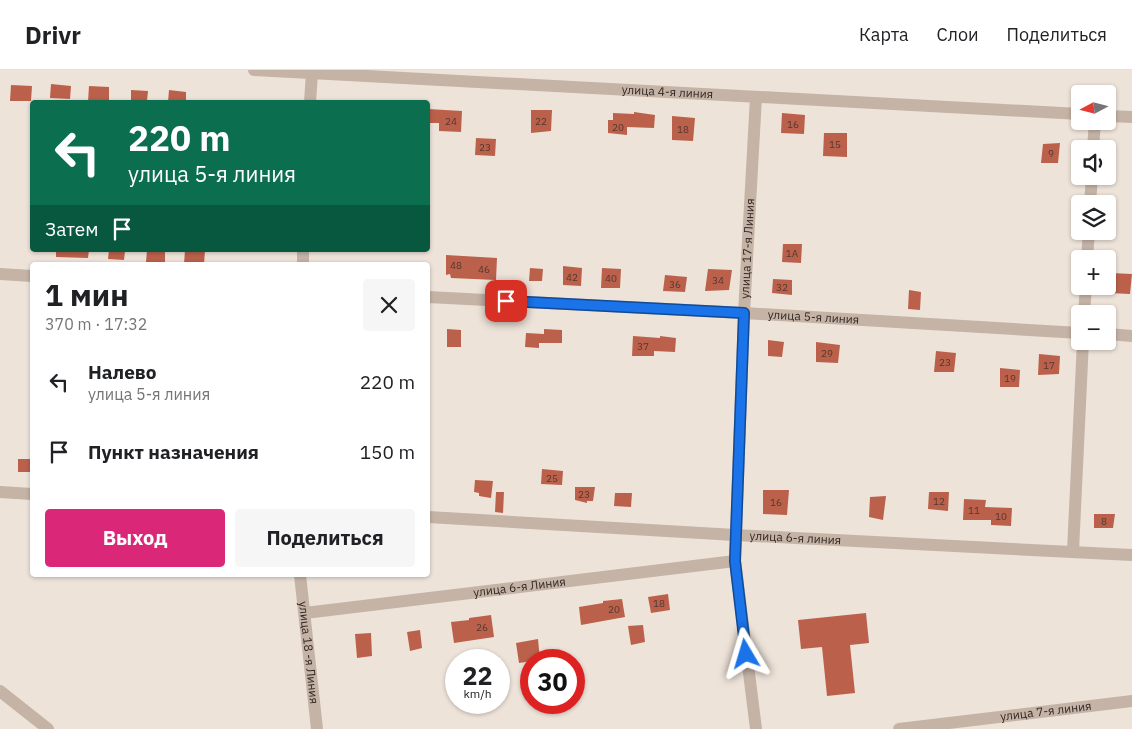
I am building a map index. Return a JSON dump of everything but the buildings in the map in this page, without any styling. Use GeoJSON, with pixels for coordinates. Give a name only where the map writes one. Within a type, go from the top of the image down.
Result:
{"type":"FeatureCollection","features":[{"type":"Feature","properties":{"kind":"street","name":"улица 4-я линия"},"geometry":{"type":"LineString","coordinates":[[254,70],[1071,114]]}},
{"type":"Feature","properties":{"kind":"street"},"geometry":{"type":"LineString","coordinates":[[310,100],[312,73]]}},
{"type":"Feature","properties":{"kind":"street","name":"улица 17-я Линия"},"geometry":{"type":"LineString","coordinates":[[756,97],[744,313],[735,535],[735,561],[756,729]]}},
{"type":"Feature","properties":{"kind":"street"},"geometry":{"type":"LineString","coordinates":[[1116,116],[1132,117]]}},
{"type":"Feature","properties":{"kind":"street"},"geometry":{"type":"LineString","coordinates":[[0,274],[30,276]]}},
{"type":"Feature","properties":{"kind":"street","name":"улица 5-я линия"},"geometry":{"type":"LineString","coordinates":[[430,297],[1071,332]]}},
{"type":"Feature","properties":{"kind":"street"},"geometry":{"type":"LineString","coordinates":[[1116,335],[1132,336]]}},
{"type":"Feature","properties":{"kind":"street"},"geometry":{"type":"LineString","coordinates":[[1073,551],[1083,350]]}},
{"type":"Feature","properties":{"kind":"street"},"geometry":{"type":"LineString","coordinates":[[0,492],[30,494]]}},
{"type":"Feature","properties":{"kind":"street","name":"улица 6-я линия"},"geometry":{"type":"LineString","coordinates":[[430,517],[1132,555]]}},
{"type":"Feature","properties":{"kind":"street","name":"улица 6-я Линия"},"geometry":{"type":"LineString","coordinates":[[305,613],[735,561]]}},
{"type":"Feature","properties":{"kind":"street","name":"улица 18 -я Линия"},"geometry":{"type":"LineString","coordinates":[[300,577],[317,729]]}},
{"type":"Feature","properties":{"kind":"street"},"geometry":{"type":"LineString","coordinates":[[0,691],[48,729]]}},
{"type":"Feature","properties":{"kind":"street","name":"улица 7-я линия"},"geometry":{"type":"LineString","coordinates":[[899,729],[1132,701]]}},
{"type":"Feature","properties":{"kind":"route"},"geometry":{"type":"LineString","coordinates":[[506,301],[744,313],[735,561],[746,654]]}}]}
